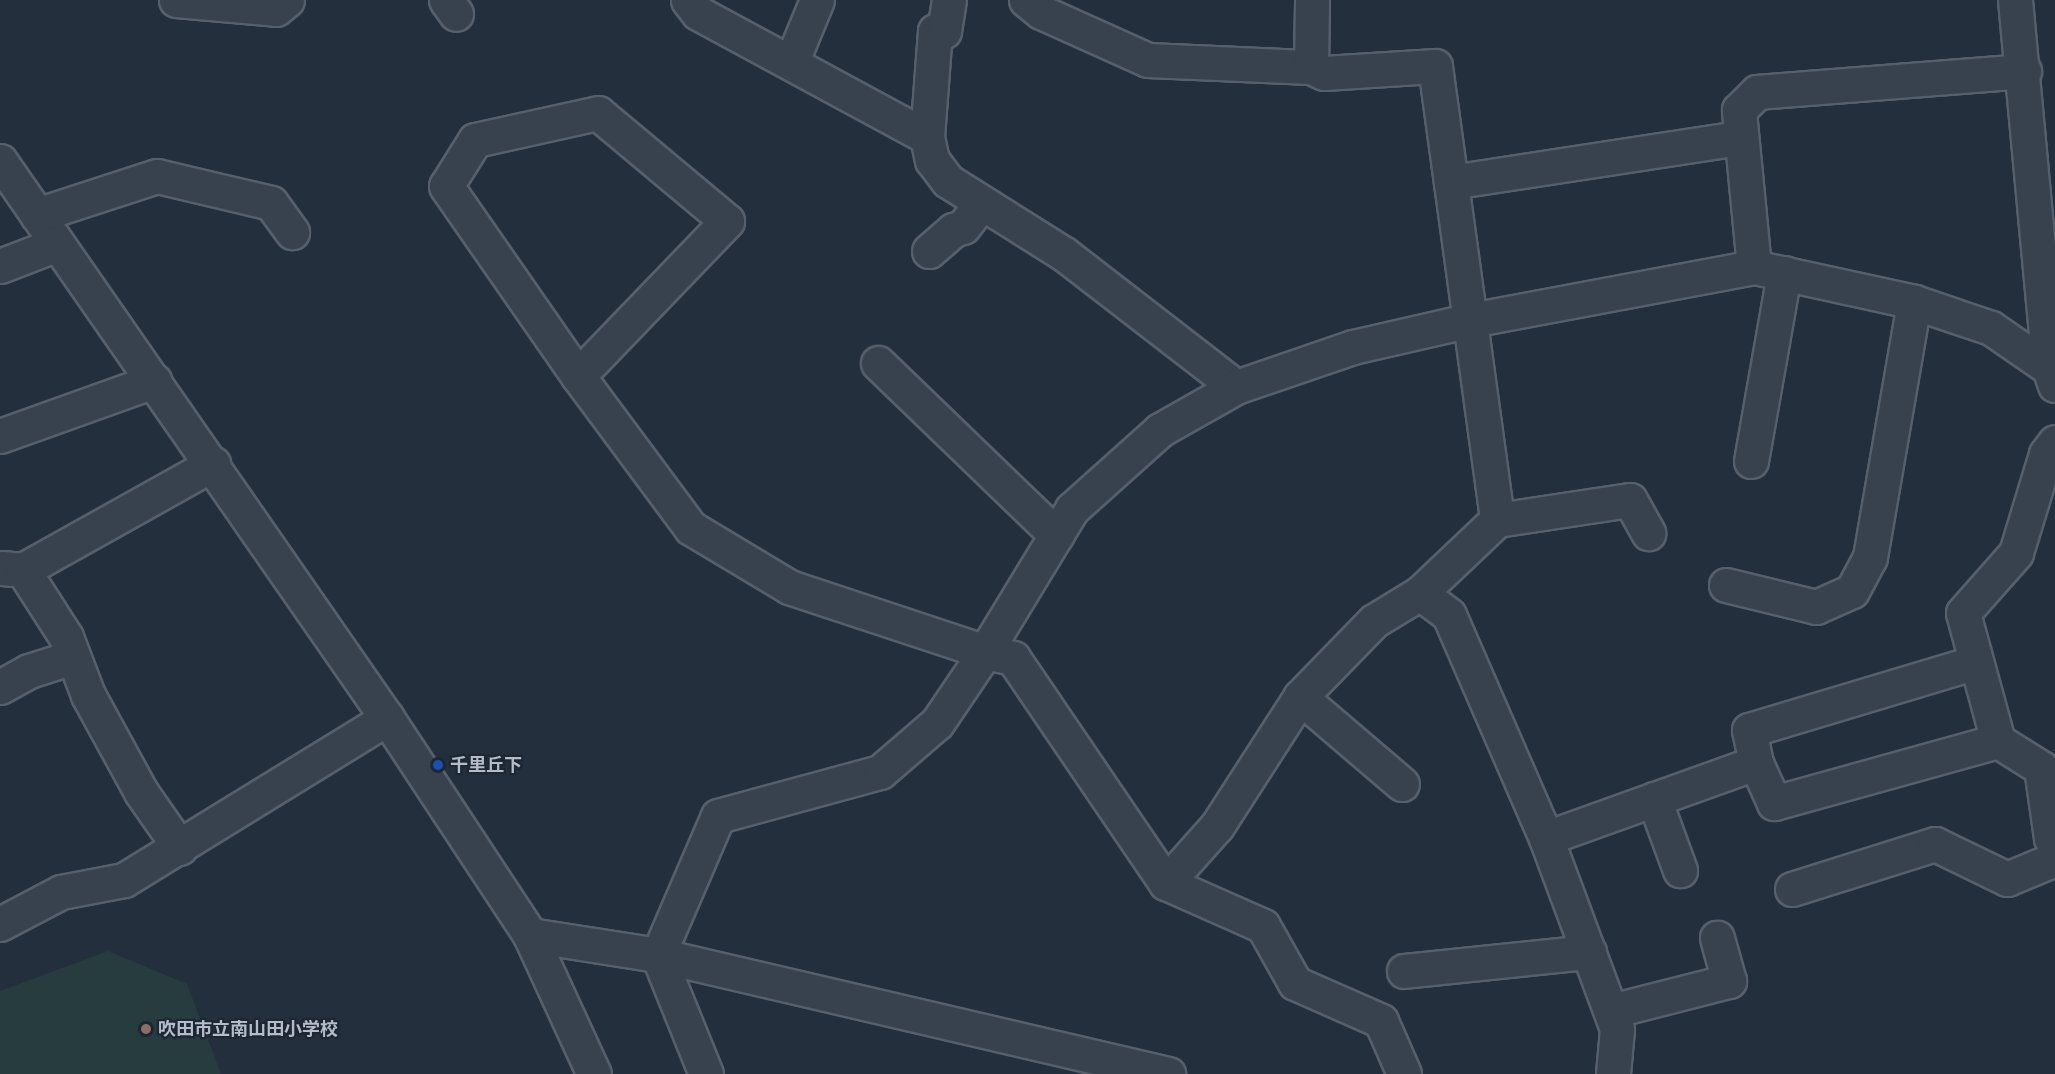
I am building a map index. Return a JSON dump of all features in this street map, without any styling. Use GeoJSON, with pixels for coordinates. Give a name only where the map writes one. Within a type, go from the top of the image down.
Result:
{"type":"FeatureCollection","features":[{"type":"Feature","properties":{"kind":"street"},"geometry":{"type":"LineString","coordinates":[[176,0],[276,9],[287,0]]}},
{"type":"Feature","properties":{"kind":"street"},"geometry":{"type":"LineString","coordinates":[[688,0],[698,13],[927,137]]}},
{"type":"Feature","properties":{"kind":"street"},"geometry":{"type":"LineString","coordinates":[[791,63],[818,0]]}},
{"type":"Feature","properties":{"kind":"street"},"geometry":{"type":"LineString","coordinates":[[949,0],[944,31],[935,32],[927,137],[932,160],[948,181],[981,204],[1064,254],[1236,387]]}},
{"type":"Feature","properties":{"kind":"street"},"geometry":{"type":"LineString","coordinates":[[1026,0],[1041,12],[1148,60],[1311,67],[1324,73],[1435,66],[1497,520]]}},
{"type":"Feature","properties":{"kind":"street"},"geometry":{"type":"LineString","coordinates":[[1311,67],[1312,0]]}},
{"type":"Feature","properties":{"kind":"street"},"geometry":{"type":"LineString","coordinates":[[2015,0],[2024,71],[2052,376]]}},
{"type":"Feature","properties":{"kind":"street"},"geometry":{"type":"LineString","coordinates":[[1751,461],[1769,270],[1740,138],[1738,110],[1757,92],[2024,71]]}},
{"type":"Feature","properties":{"kind":"street"},"geometry":{"type":"LineString","coordinates":[[579,376],[727,221],[598,114],[476,140],[446,186],[579,376],[691,528],[789,587],[985,652],[1013,658],[1166,883],[1263,926],[1295,983],[1381,1021],[1404,1074]]}},
{"type":"Feature","properties":{"kind":"street"},"geometry":{"type":"LineString","coordinates":[[1451,182],[1740,138]]}},
{"type":"Feature","properties":{"kind":"street"},"geometry":{"type":"LineString","coordinates":[[0,161],[213,464],[387,718],[530,934],[594,1074]]}},
{"type":"Feature","properties":{"kind":"street"},"geometry":{"type":"LineString","coordinates":[[37,215],[157,176],[271,203],[292,232]]}},
{"type":"Feature","properties":{"kind":"street"},"geometry":{"type":"LineString","coordinates":[[929,251],[952,230],[963,227],[981,204]]}},
{"type":"Feature","properties":{"kind":"street"},"geometry":{"type":"LineString","coordinates":[[0,266],[57,244]]}},
{"type":"Feature","properties":{"kind":"street"},"geometry":{"type":"LineString","coordinates":[[706,1074],[658,955],[718,816],[880,772],[937,723],[985,652],[1072,509],[1160,430],[1236,387],[1353,347],[1471,320],[1769,270],[1914,302],[1991,328],[2052,376]]}},
{"type":"Feature","properties":{"kind":"street"},"geometry":{"type":"LineString","coordinates":[[1726,585],[1816,607],[1852,591],[1870,557],[1914,302]]}},
{"type":"Feature","properties":{"kind":"street"},"geometry":{"type":"LineString","coordinates":[[878,363],[1056,535]]}},
{"type":"Feature","properties":{"kind":"street"},"geometry":{"type":"LineString","coordinates":[[0,436],[154,381]]}},
{"type":"Feature","properties":{"kind":"street"},"geometry":{"type":"LineString","coordinates":[[2055,442],[2046,454],[2016,553],[1963,614],[1998,741],[2041,768],[2051,838],[2055,841]]}},
{"type":"Feature","properties":{"kind":"street"},"geometry":{"type":"LineString","coordinates":[[180,848],[141,792],[88,695],[66,637],[11,569],[213,464]]}},
{"type":"Feature","properties":{"kind":"street"},"geometry":{"type":"LineString","coordinates":[[1166,883],[1218,826],[1300,696],[1374,621],[1420,593],[1497,520],[1630,500],[1648,533]]}},
{"type":"Feature","properties":{"kind":"street"},"geometry":{"type":"LineString","coordinates":[[1420,593],[1449,615],[1546,838],[1617,1029],[1613,1074]]}},
{"type":"Feature","properties":{"kind":"street"},"geometry":{"type":"LineString","coordinates":[[0,687],[29,671],[73,657]]}},
{"type":"Feature","properties":{"kind":"street"},"geometry":{"type":"LineString","coordinates":[[1976,662],[1749,730],[1756,763],[1774,803],[1998,741]]}},
{"type":"Feature","properties":{"kind":"street"},"geometry":{"type":"LineString","coordinates":[[1300,696],[1402,784]]}},
{"type":"Feature","properties":{"kind":"street"},"geometry":{"type":"LineString","coordinates":[[0,924],[61,892],[124,880],[180,848],[387,718]]}},
{"type":"Feature","properties":{"kind":"street"},"geometry":{"type":"LineString","coordinates":[[1546,838],[1756,763]]}},
{"type":"Feature","properties":{"kind":"street"},"geometry":{"type":"LineString","coordinates":[[1654,799],[1680,870]]}},
{"type":"Feature","properties":{"kind":"street"},"geometry":{"type":"LineString","coordinates":[[1792,889],[1935,844],[2007,879],[2055,859]]}},
{"type":"Feature","properties":{"kind":"street"},"geometry":{"type":"LineString","coordinates":[[530,934],[658,955],[1168,1074]]}},
{"type":"Feature","properties":{"kind":"street"},"geometry":{"type":"LineString","coordinates":[[1611,1011],[1730,981],[1717,938]]}},
{"type":"Feature","properties":{"kind":"street"},"geometry":{"type":"LineString","coordinates":[[1404,971],[1589,952]]}},
{"type":"Feature","properties":{"kind":"green space"},"geometry":{"type":"Polygon","coordinates":[[[108,951],[187,984],[221,1074],[0,1074],[0,991],[108,951]]]}},
{"type":"Feature","properties":{"kind":"place","name":"千里丘下"},"geometry":{"type":"Point","coordinates":[438,765]}},
{"type":"Feature","properties":{"kind":"place","name":"吹田市立南山田小学校"},"geometry":{"type":"Point","coordinates":[146,1029]}}]}
